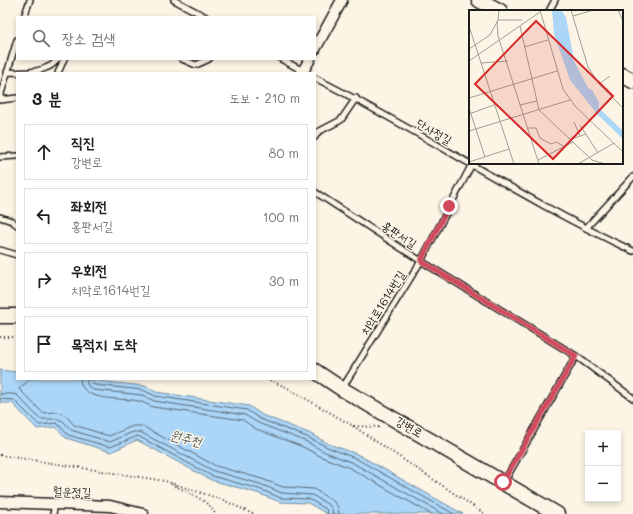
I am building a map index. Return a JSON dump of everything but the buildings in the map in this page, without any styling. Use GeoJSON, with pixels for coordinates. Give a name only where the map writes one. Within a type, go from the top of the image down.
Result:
{"type":"FeatureCollection","features":[{"type":"Feature","properties":{"kind":"street"},"geometry":{"type":"LineString","coordinates":[[316,47],[342,0]]}},
{"type":"Feature","properties":{"kind":"street"},"geometry":{"type":"LineString","coordinates":[[479,0],[498,10]]}},
{"type":"Feature","properties":{"kind":"street"},"geometry":{"type":"LineString","coordinates":[[304,72],[310,60]]}},
{"type":"Feature","properties":{"kind":"street"},"geometry":{"type":"LineString","coordinates":[[623,76],[633,81]]}},
{"type":"Feature","properties":{"kind":"street"},"geometry":{"type":"LineString","coordinates":[[0,316],[16,316]]}},
{"type":"Feature","properties":{"kind":"street","name":"강변로"},"geometry":{"type":"LineString","coordinates":[[316,372],[557,514]]}},
{"type":"Feature","properties":{"kind":"street","name":"월운정길"},"geometry":{"type":"LineString","coordinates":[[0,502],[54,509],[109,510],[143,514]]}},
{"type":"Feature","properties":{"kind":"lane"},"geometry":{"type":"LineString","coordinates":[[24,16],[29,0]]}},
{"type":"Feature","properties":{"kind":"lane"},"geometry":{"type":"LineString","coordinates":[[174,0],[204,16]]}},
{"type":"Feature","properties":{"kind":"lane"},"geometry":{"type":"LineString","coordinates":[[550,10],[555,0]]}},
{"type":"Feature","properties":{"kind":"lane"},"geometry":{"type":"LineString","coordinates":[[0,97],[16,43]]}},
{"type":"Feature","properties":{"kind":"lane"},"geometry":{"type":"LineString","coordinates":[[24,72],[49,67],[57,60]]}},
{"type":"Feature","properties":{"kind":"lane"},"geometry":{"type":"LineString","coordinates":[[58,72],[64,60]]}},
{"type":"Feature","properties":{"kind":"lane"},"geometry":{"type":"LineString","coordinates":[[184,60],[196,65],[207,60]]}},
{"type":"Feature","properties":{"kind":"lane"},"geometry":{"type":"LineString","coordinates":[[283,60],[304,72]]}},
{"type":"Feature","properties":{"kind":"lane"},"geometry":{"type":"LineString","coordinates":[[7,72],[16,73]]}},
{"type":"Feature","properties":{"kind":"lane","name":"단사정길"},"geometry":{"type":"LineString","coordinates":[[316,78],[356,98],[469,163]]}},
{"type":"Feature","properties":{"kind":"lane"},"geometry":{"type":"LineString","coordinates":[[0,100],[16,98]]}},
{"type":"Feature","properties":{"kind":"lane"},"geometry":{"type":"LineString","coordinates":[[316,135],[318,132],[341,120],[356,98]]}},
{"type":"Feature","properties":{"kind":"lane"},"geometry":{"type":"LineString","coordinates":[[0,157],[16,156]]}},
{"type":"Feature","properties":{"kind":"lane"},"geometry":{"type":"LineString","coordinates":[[0,161],[16,156]]}},
{"type":"Feature","properties":{"kind":"lane","name":"단사정길"},"geometry":{"type":"LineString","coordinates":[[471,164],[586,228],[633,251]]}},
{"type":"Feature","properties":{"kind":"lane","name":"치악로1614번길"},"geometry":{"type":"LineString","coordinates":[[342,388],[421,261],[471,164]]}},
{"type":"Feature","properties":{"kind":"lane"},"geometry":{"type":"LineString","coordinates":[[586,228],[633,177]]}},
{"type":"Feature","properties":{"kind":"lane","name":"홍판서길"},"geometry":{"type":"LineString","coordinates":[[316,193],[421,261],[576,356],[633,398]]}},
{"type":"Feature","properties":{"kind":"lane"},"geometry":{"type":"LineString","coordinates":[[0,217],[12,221],[16,224]]}},
{"type":"Feature","properties":{"kind":"lane"},"geometry":{"type":"LineString","coordinates":[[0,250],[16,254]]}},
{"type":"Feature","properties":{"kind":"lane"},"geometry":{"type":"LineString","coordinates":[[503,482],[576,356]]}},
{"type":"Feature","properties":{"kind":"path"},"geometry":{"type":"LineString","coordinates":[[0,337],[16,337]]}},
{"type":"Feature","properties":{"kind":"path"},"geometry":{"type":"LineString","coordinates":[[268,380],[286,387],[353,426],[485,514]]}},
{"type":"Feature","properties":{"kind":"path"},"geometry":{"type":"LineString","coordinates":[[353,426],[382,427]]}},
{"type":"Feature","properties":{"kind":"path"},"geometry":{"type":"LineString","coordinates":[[0,455],[165,481],[223,500],[253,514]]}},
{"type":"Feature","properties":{"kind":"path"},"geometry":{"type":"LineString","coordinates":[[165,481],[202,500],[213,510],[215,514]]}},
{"type":"Feature","properties":{"kind":"water","name":"원주천"},"geometry":{"type":"Polygon","coordinates":[[[0,370],[16,372],[16,380],[88,380],[145,386],[156,392],[249,406],[262,415],[309,433],[329,444],[357,454],[463,514],[327,514],[308,503],[280,502],[257,493],[211,480],[137,440],[111,452],[66,438],[56,427],[37,429],[12,403],[0,403],[0,370]]]}},
{"type":"Feature","properties":{"kind":"route"},"geometry":{"type":"LineString","coordinates":[[449,206],[421,261],[576,356],[503,482]]}}]}
